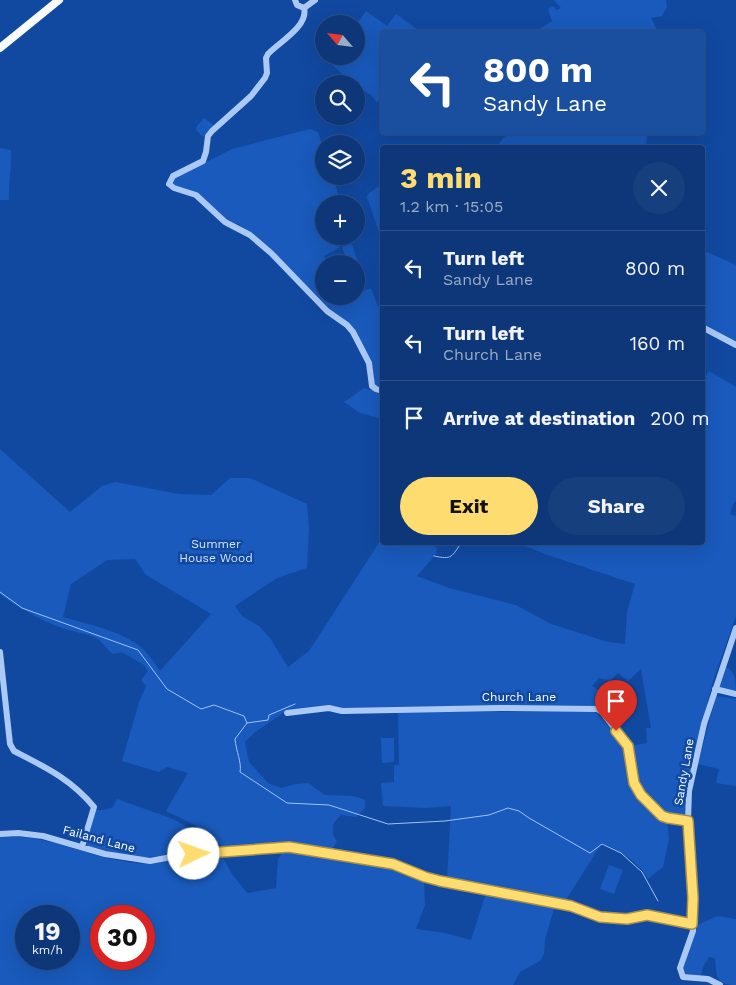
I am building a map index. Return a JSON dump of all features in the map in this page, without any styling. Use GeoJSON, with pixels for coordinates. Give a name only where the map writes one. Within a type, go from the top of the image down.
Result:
{"type":"FeatureCollection","features":[{"type":"Feature","properties":{"kind":"main road"},"geometry":{"type":"LineString","coordinates":[[0,48],[59,0]]}},
{"type":"Feature","properties":{"kind":"street"},"geometry":{"type":"LineString","coordinates":[[295,0],[297,5],[304,8]]}},
{"type":"Feature","properties":{"kind":"street"},"geometry":{"type":"LineString","coordinates":[[304,8],[315,0]]}},
{"type":"Feature","properties":{"kind":"street"},"geometry":{"type":"LineString","coordinates":[[304,8],[304,17],[293,32],[268,54],[266,58],[267,73],[259,86],[208,136],[203,160],[173,176],[169,184],[174,188],[196,194],[224,222],[255,238],[271,252],[327,311],[347,324],[369,364],[372,386],[380,390]]}},
{"type":"Feature","properties":{"kind":"street"},"geometry":{"type":"LineString","coordinates":[[705,329],[736,345]]}},
{"type":"Feature","properties":{"kind":"street","name":"Sandy Lane"},"geometry":{"type":"LineString","coordinates":[[720,985],[708,979],[683,977],[680,972],[690,941],[692,924],[693,898],[688,821],[689,791],[704,724],[736,628]]}},
{"type":"Feature","properties":{"kind":"street"},"geometry":{"type":"LineString","coordinates":[[0,652],[10,744],[14,751],[62,777],[82,792],[94,807],[82,847]]}},
{"type":"Feature","properties":{"kind":"street"},"geometry":{"type":"LineString","coordinates":[[715,689],[736,694]]}},
{"type":"Feature","properties":{"kind":"street","name":"Church Lane"},"geometry":{"type":"LineString","coordinates":[[287,713],[328,708],[342,711],[484,708],[597,709],[602,712],[628,746],[634,783],[641,795],[662,816],[688,821]]}},
{"type":"Feature","properties":{"kind":"street","name":"Failand Lane"},"geometry":{"type":"LineString","coordinates":[[0,834],[18,833],[43,836],[82,847],[150,861],[182,855],[289,847],[393,864],[440,881],[571,906],[600,917],[627,919],[647,915],[692,924]]}},
{"type":"Feature","properties":{"kind":"green space"},"geometry":{"type":"Polygon","coordinates":[[[554,0],[666,0],[667,7],[662,16],[651,18],[657,30],[541,30],[552,21],[548,9],[553,6],[556,10],[561,8],[554,0]]]}},
{"type":"Feature","properties":{"kind":"green space"},"geometry":{"type":"Polygon","coordinates":[[[366,11],[387,26],[396,14],[418,30],[380,30],[380,99],[377,103],[372,96],[365,92],[365,75],[343,75],[332,65],[365,65],[365,15],[363,15],[366,11]]]}},
{"type":"Feature","properties":{"kind":"green space"},"geometry":{"type":"Polygon","coordinates":[[[204,118],[215,126],[203,137],[196,130],[204,118]]]}},
{"type":"Feature","properties":{"kind":"green space"},"geometry":{"type":"Polygon","coordinates":[[[310,129],[318,132],[319,135],[315,135],[315,185],[336,185],[338,195],[315,195],[315,245],[338,245],[339,248],[326,255],[315,255],[315,297],[259,240],[238,224],[225,220],[211,208],[172,184],[174,178],[232,149],[310,129]]]}},
{"type":"Feature","properties":{"kind":"green space"},"geometry":{"type":"Polygon","coordinates":[[[506,135],[648,135],[646,145],[498,145],[506,135]]]}},
{"type":"Feature","properties":{"kind":"green space"},"geometry":{"type":"Polygon","coordinates":[[[0,148],[11,150],[9,200],[0,200],[0,148]]]}},
{"type":"Feature","properties":{"kind":"green space"},"geometry":{"type":"Polygon","coordinates":[[[380,185],[380,235],[367,197],[369,193],[380,185]]]}},
{"type":"Feature","properties":{"kind":"green space"},"geometry":{"type":"Polygon","coordinates":[[[352,245],[356,255],[345,255],[342,247],[352,245]]]}},
{"type":"Feature","properties":{"kind":"green space"},"geometry":{"type":"Polygon","coordinates":[[[705,251],[736,265],[736,343],[705,325],[705,251]]]}},
{"type":"Feature","properties":{"kind":"green space"},"geometry":{"type":"Polygon","coordinates":[[[371,288],[378,307],[380,306],[380,388],[374,385],[374,377],[349,324],[324,306],[365,305],[365,290],[371,288]]]}},
{"type":"Feature","properties":{"kind":"green space","name":"Summer House Wood"},"geometry":{"type":"Polygon","coordinates":[[[709,371],[736,387],[736,501],[730,514],[736,516],[736,616],[714,678],[702,723],[685,793],[685,818],[669,817],[662,814],[642,792],[635,779],[630,746],[647,743],[646,728],[651,728],[641,669],[628,681],[618,673],[610,681],[599,678],[592,686],[609,695],[599,707],[286,711],[254,733],[245,742],[249,762],[268,783],[281,788],[308,783],[325,795],[353,796],[365,800],[365,808],[356,817],[341,815],[333,824],[333,835],[337,842],[331,850],[292,844],[224,848],[193,824],[166,811],[188,773],[167,767],[159,772],[122,761],[139,702],[146,686],[141,680],[148,671],[144,665],[122,652],[113,654],[96,638],[62,628],[38,617],[0,594],[0,449],[70,512],[102,486],[115,482],[179,494],[211,495],[230,478],[250,478],[307,504],[309,528],[307,568],[277,578],[235,606],[242,616],[259,626],[270,638],[288,667],[309,651],[380,541],[380,545],[433,545],[437,548],[436,554],[417,576],[449,588],[516,605],[551,624],[608,642],[625,644],[627,612],[635,584],[522,545],[705,545],[705,378],[709,371]],[[135,559],[107,560],[71,584],[63,617],[126,637],[145,651],[160,671],[211,614],[146,575],[135,559]]]}},
{"type":"Feature","properties":{"kind":"green space"},"geometry":{"type":"Polygon","coordinates":[[[364,388],[380,392],[380,418],[360,413],[344,402],[364,388]]]}},
{"type":"Feature","properties":{"kind":"green space"},"geometry":{"type":"Polygon","coordinates":[[[726,667],[734,674],[736,692],[718,688],[726,667]]]}},
{"type":"Feature","properties":{"kind":"green space"},"geometry":{"type":"Polygon","coordinates":[[[716,696],[736,699],[736,786],[716,783],[719,769],[698,764],[716,696]]]}},
{"type":"Feature","properties":{"kind":"green space"},"geometry":{"type":"Polygon","coordinates":[[[595,711],[626,748],[633,783],[667,821],[669,839],[663,867],[648,879],[628,857],[602,843],[564,903],[447,881],[451,806],[426,808],[383,806],[381,783],[394,782],[394,765],[399,765],[398,712],[595,711]]]}},
{"type":"Feature","properties":{"kind":"green space"},"geometry":{"type":"Polygon","coordinates":[[[381,738],[394,738],[394,762],[382,763],[381,738]]]}},
{"type":"Feature","properties":{"kind":"green space"},"geometry":{"type":"Polygon","coordinates":[[[117,799],[173,819],[196,832],[220,850],[139,858],[86,846],[95,810],[113,807],[117,799]]]}},
{"type":"Feature","properties":{"kind":"green space"},"geometry":{"type":"Polygon","coordinates":[[[0,836],[17,836],[51,842],[100,856],[134,863],[154,863],[221,855],[232,874],[247,893],[276,888],[278,859],[281,851],[291,850],[402,870],[424,879],[425,905],[416,929],[445,933],[471,940],[486,893],[555,906],[545,939],[544,954],[540,961],[520,972],[513,985],[0,985],[0,836]]]}},
{"type":"Feature","properties":{"kind":"green space"},"geometry":{"type":"Polygon","coordinates":[[[609,865],[623,870],[614,894],[600,889],[609,865]]]}},
{"type":"Feature","properties":{"kind":"green space"},"geometry":{"type":"Polygon","coordinates":[[[718,916],[736,919],[736,985],[729,985],[720,981],[715,958],[709,957],[703,967],[701,976],[686,974],[683,969],[697,925],[718,916]]]}},
{"type":"Feature","properties":{"kind":"waterway"},"geometry":{"type":"LineString","coordinates":[[434,556],[445,558],[451,556],[460,545]]}},
{"type":"Feature","properties":{"kind":"waterway"},"geometry":{"type":"LineString","coordinates":[[0,592],[22,608],[138,650],[167,689],[201,709],[214,705],[244,716],[247,723],[235,739],[240,772],[287,803],[329,805],[388,824],[445,821],[489,815],[508,808],[519,811],[590,853],[602,844],[621,853],[642,872],[658,901]]}},
{"type":"Feature","properties":{"kind":"waterway"},"geometry":{"type":"LineString","coordinates":[[247,723],[268,720],[269,715],[295,704]]}},
{"type":"Feature","properties":{"kind":"route"},"geometry":{"type":"LineString","coordinates":[[194,854],[289,847],[393,864],[440,881],[571,906],[600,917],[627,919],[647,915],[692,924],[693,898],[688,821],[662,816],[641,795],[634,783],[628,746],[616,731]]}}]}
